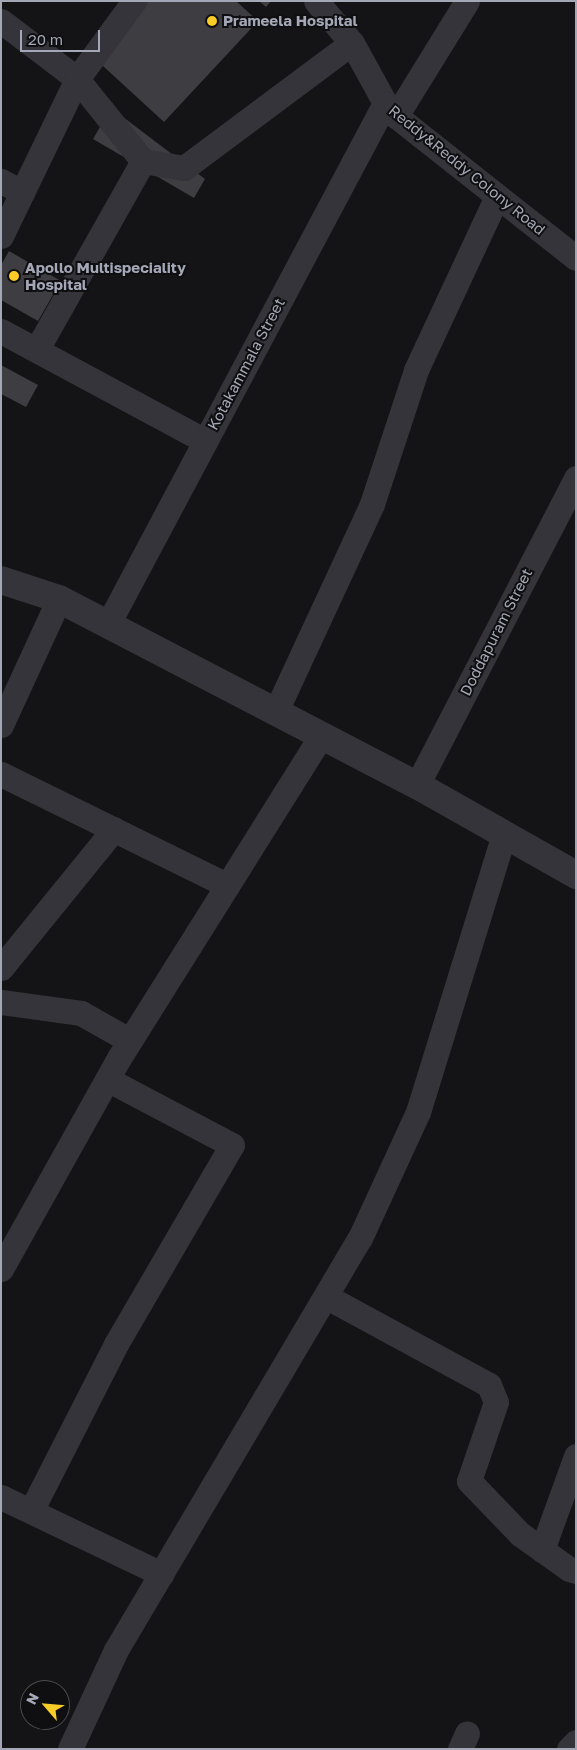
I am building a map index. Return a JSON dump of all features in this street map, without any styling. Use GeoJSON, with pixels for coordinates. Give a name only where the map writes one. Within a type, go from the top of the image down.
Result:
{"type":"FeatureCollection","features":[{"type":"Feature","properties":{"kind":"street"},"geometry":{"type":"LineString","coordinates":[[1,236],[12,187],[77,79],[134,1]]}},
{"type":"Feature","properties":{"kind":"street","name":"Reddy&Reddy Colony Road"},"geometry":{"type":"LineString","coordinates":[[316,1],[352,43],[390,109],[576,258]]}},
{"type":"Feature","properties":{"kind":"street","name":"Kotakammala Street"},"geometry":{"type":"LineString","coordinates":[[108,624],[205,441],[390,109],[467,1]]}},
{"type":"Feature","properties":{"kind":"street"},"geometry":{"type":"LineString","coordinates":[[1,21],[77,79],[144,161],[184,168],[352,43]]}},
{"type":"Feature","properties":{"kind":"street"},"geometry":{"type":"LineString","coordinates":[[37,349],[144,161]]}},
{"type":"Feature","properties":{"kind":"street"},"geometry":{"type":"LineString","coordinates":[[276,711],[372,504],[416,370],[497,196]]}},
{"type":"Feature","properties":{"kind":"street"},"geometry":{"type":"LineString","coordinates":[[1,331],[205,441]]}},
{"type":"Feature","properties":{"kind":"street","name":"Doddapuram Street"},"geometry":{"type":"LineString","coordinates":[[417,785],[576,478]]}},
{"type":"Feature","properties":{"kind":"street"},"geometry":{"type":"LineString","coordinates":[[1,580],[59,599],[108,624],[322,734],[417,785],[576,875]]}},
{"type":"Feature","properties":{"kind":"street"},"geometry":{"type":"LineString","coordinates":[[1,725],[59,599]]}},
{"type":"Feature","properties":{"kind":"street"},"geometry":{"type":"LineString","coordinates":[[1,1269],[130,1040],[322,734]]}},
{"type":"Feature","properties":{"kind":"street"},"geometry":{"type":"LineString","coordinates":[[1,774],[227,885]]}},
{"type":"Feature","properties":{"kind":"street"},"geometry":{"type":"LineString","coordinates":[[1,968],[114,829]]}},
{"type":"Feature","properties":{"kind":"street"},"geometry":{"type":"LineString","coordinates":[[70,1749],[116,1650],[327,1297],[360,1238],[418,1112],[504,834]]}},
{"type":"Feature","properties":{"kind":"street"},"geometry":{"type":"LineString","coordinates":[[1,1002],[81,1013],[130,1040]]}},
{"type":"Feature","properties":{"kind":"street"},"geometry":{"type":"LineString","coordinates":[[31,1511],[116,1344],[232,1145],[107,1079]]}},
{"type":"Feature","properties":{"kind":"street"},"geometry":{"type":"LineString","coordinates":[[327,1297],[489,1385],[496,1402],[469,1482],[520,1534],[576,1571]]}},
{"type":"Feature","properties":{"kind":"street"},"geometry":{"type":"LineString","coordinates":[[542,1550],[576,1456]]}},
{"type":"Feature","properties":{"kind":"street"},"geometry":{"type":"LineString","coordinates":[[1,1496],[162,1574]]}},
{"type":"Feature","properties":{"kind":"street"},"geometry":{"type":"LineString","coordinates":[[569,1749],[576,1742]]}},
{"type":"Feature","properties":{"kind":"building"},"geometry":{"type":"Polygon","coordinates":[[[141,1],[236,1],[258,21],[164,122],[91,55],[141,1]]]}},
{"type":"Feature","properties":{"kind":"building"},"geometry":{"type":"Polygon","coordinates":[[[259,1],[271,1],[266,7],[259,1]]]}},
{"type":"Feature","properties":{"kind":"building"},"geometry":{"type":"Polygon","coordinates":[[[111,108],[205,179],[194,198],[93,139],[111,108]]]}},
{"type":"Feature","properties":{"kind":"building"},"geometry":{"type":"Polygon","coordinates":[[[9,251],[61,281],[38,321],[1,300],[1,265],[9,251]]]}},
{"type":"Feature","properties":{"kind":"building"},"geometry":{"type":"Polygon","coordinates":[[[1,365],[38,385],[26,407],[1,394],[1,365]]]}},
{"type":"Feature","properties":{"kind":"place","name":"Prameela Hospital"},"geometry":{"type":"Point","coordinates":[212,21]}},
{"type":"Feature","properties":{"kind":"place","name":"Apollo Multispeciality Hospital"},"geometry":{"type":"Point","coordinates":[14,276]}}]}
